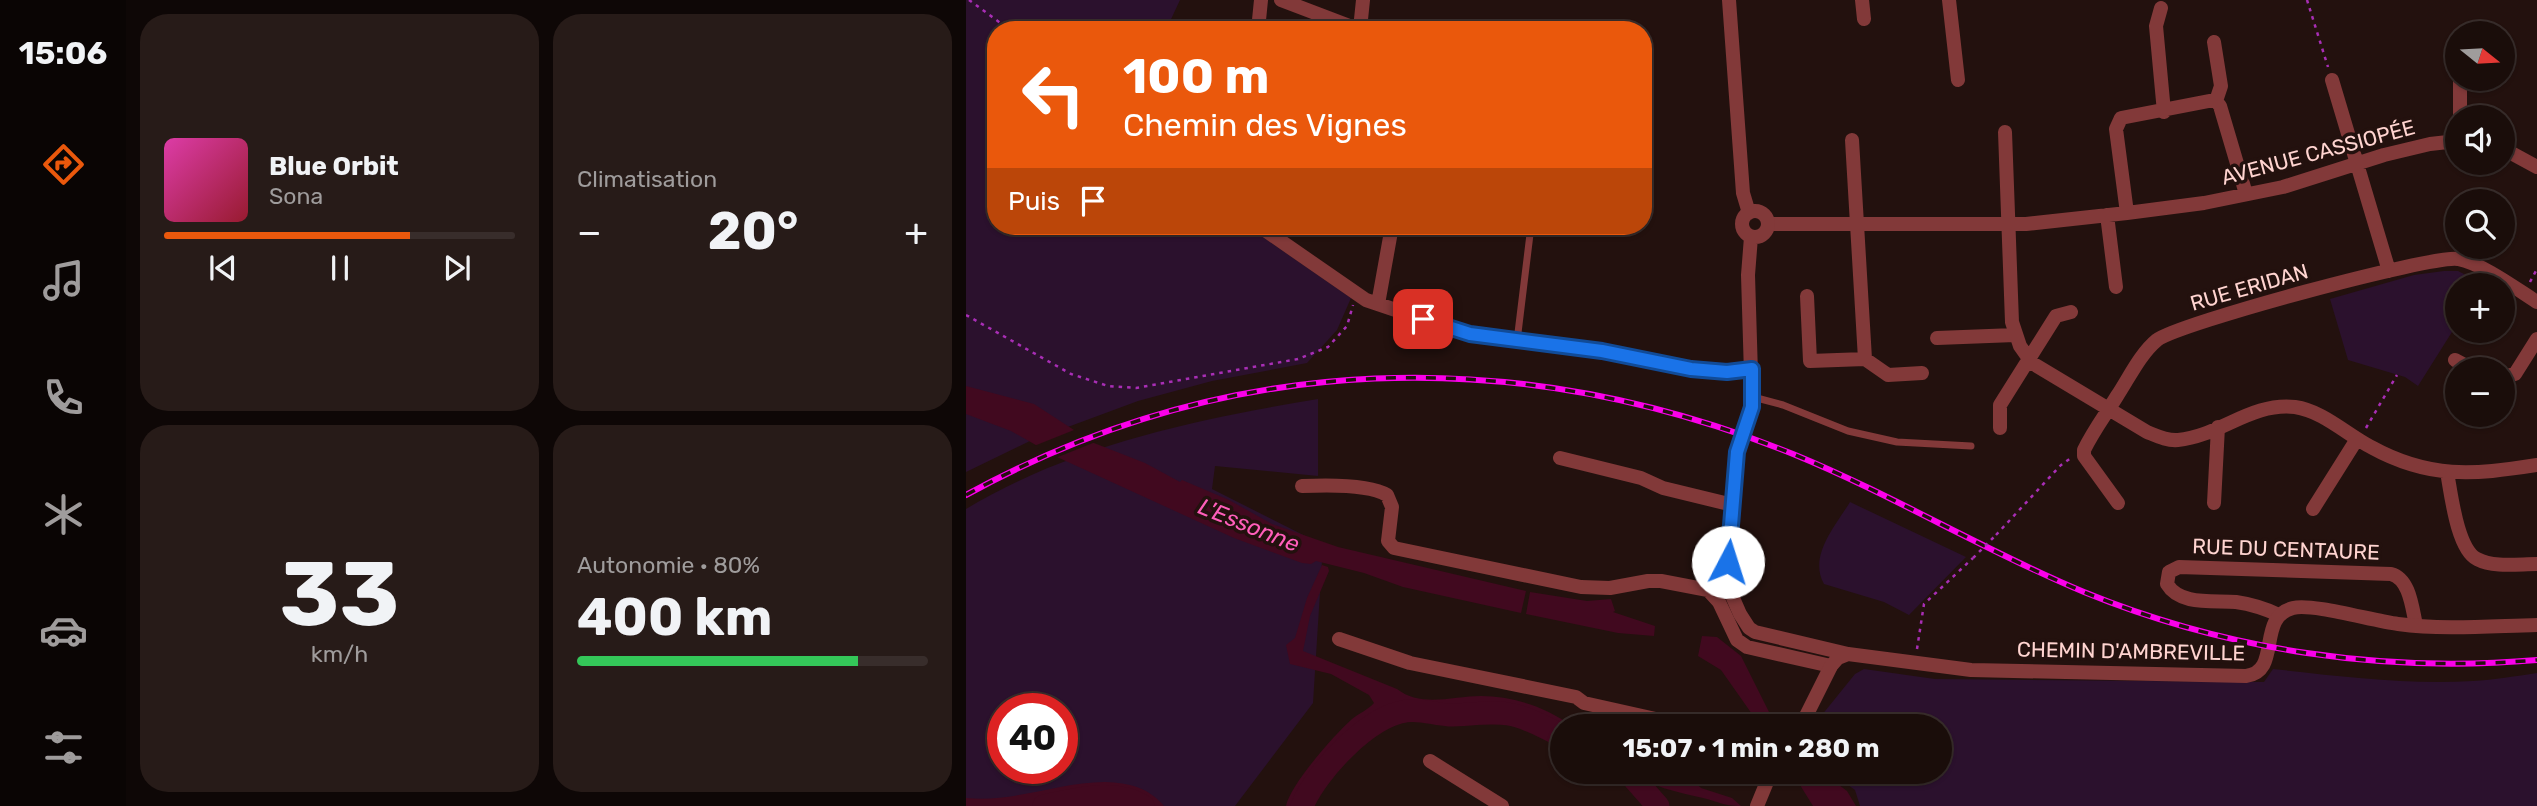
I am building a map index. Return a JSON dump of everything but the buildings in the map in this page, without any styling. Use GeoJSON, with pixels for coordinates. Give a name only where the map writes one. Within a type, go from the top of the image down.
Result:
{"type":"FeatureCollection","features":[{"type":"Feature","properties":{"kind":"street"},"geometry":{"type":"LineString","coordinates":[[1259,21],[1261,0]]}},
{"type":"Feature","properties":{"kind":"street"},"geometry":{"type":"LineString","coordinates":[[1281,0],[1338,21]]}},
{"type":"Feature","properties":{"kind":"street"},"geometry":{"type":"LineString","coordinates":[[1361,21],[1363,0]]}},
{"type":"Feature","properties":{"kind":"street"},"geometry":{"type":"LineString","coordinates":[[1729,0],[1743,193],[1749,213]]}},
{"type":"Feature","properties":{"kind":"street"},"geometry":{"type":"LineString","coordinates":[[1862,0],[1864,19]]}},
{"type":"Feature","properties":{"kind":"street"},"geometry":{"type":"LineString","coordinates":[[1949,0],[1958,79]]}},
{"type":"Feature","properties":{"kind":"street"},"geometry":{"type":"LineString","coordinates":[[2161,8],[2156,26],[2164,111]]}},
{"type":"Feature","properties":{"kind":"street"},"geometry":{"type":"LineString","coordinates":[[2214,43],[2221,86],[2216,101]]}},
{"type":"Feature","properties":{"kind":"street"},"geometry":{"type":"LineString","coordinates":[[2332,80],[2389,271]]}},
{"type":"Feature","properties":{"kind":"street"},"geometry":{"type":"LineString","coordinates":[[2127,213],[2117,123],[2122,118],[2216,101]]}},
{"type":"Feature","properties":{"kind":"street"},"geometry":{"type":"LineString","coordinates":[[2216,101],[2220,106],[2246,194]]}},
{"type":"Feature","properties":{"kind":"street"},"geometry":{"type":"LineString","coordinates":[[2005,132],[2012,322],[2015,335],[2029,359],[2147,432],[2167,439],[2178,440],[2260,409],[2295,407],[2313,412],[2357,439],[2415,467],[2446,472],[2472,472],[2537,465]]}},
{"type":"Feature","properties":{"kind":"street"},"geometry":{"type":"LineString","coordinates":[[1852,140],[1865,359]]}},
{"type":"Feature","properties":{"kind":"street","name":"AVENUE CASSIOPÉE"},"geometry":{"type":"LineString","coordinates":[[1768,223],[2009,224],[2127,213],[2283,187],[2357,164],[2445,142]]}},
{"type":"Feature","properties":{"kind":"street"},"geometry":{"type":"LineString","coordinates":[[2515,155],[2537,167]]}},
{"type":"Feature","properties":{"kind":"street"},"geometry":{"type":"LineString","coordinates":[[1754,211],[1763,214],[1768,223],[1763,234],[1751,237],[1743,230],[1742,223],[1749,213],[1754,211]]}},
{"type":"Feature","properties":{"kind":"street"},"geometry":{"type":"LineString","coordinates":[[2107,215],[2116,287]]}},
{"type":"Feature","properties":{"kind":"street"},"geometry":{"type":"LineString","coordinates":[[1272,235],[1358,295],[1458,331],[1602,351],[1705,372],[1752,369]]}},
{"type":"Feature","properties":{"kind":"street"},"geometry":{"type":"LineString","coordinates":[[1378,304],[1390,235]]}},
{"type":"Feature","properties":{"kind":"street"},"geometry":{"type":"LineString","coordinates":[[1560,458],[1733,505],[1737,452],[1753,402],[1748,275],[1751,237]]}},
{"type":"Feature","properties":{"kind":"street","name":"RUE ERIDAN"},"geometry":{"type":"LineString","coordinates":[[2084,453],[2145,352],[2165,335],[2310,291],[2438,260],[2459,259],[2482,269],[2537,302]]}},
{"type":"Feature","properties":{"kind":"street"},"geometry":{"type":"LineString","coordinates":[[1807,296],[1810,361],[1865,359],[1888,375],[1923,373]]}},
{"type":"Feature","properties":{"kind":"street"},"geometry":{"type":"LineString","coordinates":[[2000,428],[2000,405],[2056,316],[2071,312]]}},
{"type":"Feature","properties":{"kind":"street"},"geometry":{"type":"LineString","coordinates":[[1937,338],[2015,335]]}},
{"type":"Feature","properties":{"kind":"street"},"geometry":{"type":"LineString","coordinates":[[2515,374],[2537,339]]}},
{"type":"Feature","properties":{"kind":"street"},"geometry":{"type":"LineString","coordinates":[[2214,503],[2218,427]]}},
{"type":"Feature","properties":{"kind":"street"},"geometry":{"type":"LineString","coordinates":[[2314,509],[2357,439]]}},
{"type":"Feature","properties":{"kind":"street"},"geometry":{"type":"LineString","coordinates":[[2084,453],[2118,503]]}},
{"type":"Feature","properties":{"kind":"street"},"geometry":{"type":"LineString","coordinates":[[2446,472],[2463,544],[2475,559],[2494,564],[2537,564]]}},
{"type":"Feature","properties":{"kind":"street"},"geometry":{"type":"LineString","coordinates":[[1302,486],[1324,485],[1372,490],[1387,495],[1392,507],[1388,541],[1394,548],[1581,587],[1610,587],[1661,581],[1708,590],[1719,601],[1737,640],[1747,647],[1831,666]]}},
{"type":"Feature","properties":{"kind":"street","name":"CHEMIN D'AMBREVILLE"},"geometry":{"type":"LineString","coordinates":[[1733,505],[1728,562],[1730,580],[1733,598],[1749,628],[1762,635],[1847,654],[1971,670],[2249,676],[2259,672],[2264,665],[2274,619],[2279,615]]}},
{"type":"Feature","properties":{"kind":"street","name":"RUE DU CENTAURE"},"geometry":{"type":"LineString","coordinates":[[2279,615],[2244,603],[2193,599],[2178,595],[2167,584],[2169,572],[2179,567],[2396,575],[2406,586],[2416,625]]}},
{"type":"Feature","properties":{"kind":"street"},"geometry":{"type":"LineString","coordinates":[[2279,615],[2294,607],[2303,607],[2367,620],[2416,625],[2537,625]]}},
{"type":"Feature","properties":{"kind":"street"},"geometry":{"type":"LineString","coordinates":[[1339,639],[1410,663],[1576,698],[1584,703],[1633,714]]}},
{"type":"Feature","properties":{"kind":"street"},"geometry":{"type":"LineString","coordinates":[[1807,714],[1831,666],[1838,658],[1847,654]]}},
{"type":"Feature","properties":{"kind":"street"},"geometry":{"type":"LineString","coordinates":[[1430,761],[1502,806]]}},
{"type":"Feature","properties":{"kind":"street"},"geometry":{"type":"LineString","coordinates":[[1757,806],[1766,784]]}},
{"type":"Feature","properties":{"kind":"lane"},"geometry":{"type":"LineString","coordinates":[[1517,341],[1530,235]]}},
{"type":"Feature","properties":{"kind":"lane"},"geometry":{"type":"LineString","coordinates":[[1753,402],[1783,405],[1848,431],[1897,442],[1971,446]]}},
{"type":"Feature","properties":{"kind":"path"},"geometry":{"type":"LineString","coordinates":[[969,0],[998,21]]}},
{"type":"Feature","properties":{"kind":"path"},"geometry":{"type":"LineString","coordinates":[[2307,0],[2332,80]]}},
{"type":"Feature","properties":{"kind":"path"},"geometry":{"type":"LineString","coordinates":[[966,315],[1070,374],[1108,386],[1136,388],[1298,359],[1328,347],[1347,326],[1350,310],[1358,295]]}},
{"type":"Feature","properties":{"kind":"path"},"geometry":{"type":"LineString","coordinates":[[2357,439],[2397,375]]}},
{"type":"Feature","properties":{"kind":"path"},"geometry":{"type":"LineString","coordinates":[[1915,664],[1924,604],[1996,535],[2061,465],[2084,453]]}},
{"type":"Feature","properties":{"kind":"shaded area"},"geometry":{"type":"Polygon","coordinates":[[[966,0],[1180,0],[1170,21],[987,21],[987,235],[1260,235],[1351,298],[1337,330],[1307,363],[1212,381],[1138,401],[1030,441],[966,472],[966,0]]]}},
{"type":"Feature","properties":{"kind":"shaded area"},"geometry":{"type":"Polygon","coordinates":[[[2444,271],[2462,273],[2445,273],[2445,343],[2418,386],[2405,377],[2348,360],[2330,299],[2414,275],[2444,271]]]}},
{"type":"Feature","properties":{"kind":"shaded area"},"geometry":{"type":"Polygon","coordinates":[[[1318,399],[1318,476],[1215,466],[1212,489],[1323,545],[1313,703],[1235,806],[966,806],[966,509],[1007,487],[1092,451],[1227,416],[1318,399]]]}},
{"type":"Feature","properties":{"kind":"shaded area"},"geometry":{"type":"Polygon","coordinates":[[[1850,502],[1966,557],[1909,615],[1884,602],[1824,584],[1819,563],[1822,552],[1831,531],[1850,502]]]}},
{"type":"Feature","properties":{"kind":"shaded area"},"geometry":{"type":"Polygon","coordinates":[[[1864,669],[1935,679],[2264,682],[2273,669],[2373,679],[2448,682],[2537,673],[2537,806],[1860,806],[1855,790],[1847,784],[1952,784],[1952,714],[1823,714],[1855,674],[1864,669]]]}},
{"type":"Feature","properties":{"kind":"water"},"geometry":{"type":"Polygon","coordinates":[[[966,386],[1034,404],[1094,443],[1145,463],[1180,482],[1182,480],[1229,500],[1272,524],[1338,547],[1526,591],[1521,613],[1403,587],[1364,573],[1316,561],[1311,564],[1302,563],[1234,538],[1057,457],[1011,431],[966,414],[966,386]]]}},
{"type":"Feature","properties":{"kind":"water"},"geometry":{"type":"Polygon","coordinates":[[[1322,565],[1328,567],[1329,571],[1310,616],[1303,651],[1416,698],[1438,700],[1481,696],[1517,700],[1552,714],[1550,730],[1508,714],[1449,715],[1406,711],[1391,715],[1360,734],[1331,762],[1302,806],[1286,806],[1295,786],[1324,748],[1352,719],[1374,703],[1369,695],[1331,674],[1290,664],[1286,645],[1295,638],[1307,598],[1322,565]]]}},
{"type":"Feature","properties":{"kind":"water"},"geometry":{"type":"Polygon","coordinates":[[[1530,592],[1587,601],[1611,599],[1615,611],[1613,612],[1655,626],[1654,636],[1618,633],[1526,614],[1530,592]]]}},
{"type":"Feature","properties":{"kind":"water"},"geometry":{"type":"Polygon","coordinates":[[[1702,636],[1717,637],[1741,656],[1769,712],[1752,714],[1721,670],[1698,656],[1702,636]]]}},
{"type":"Feature","properties":{"kind":"water"},"geometry":{"type":"Polygon","coordinates":[[[1105,782],[1138,787],[1164,806],[1143,806],[1129,799],[1109,797],[1044,806],[966,806],[966,798],[1001,798],[1070,785],[1105,782]]]}},
{"type":"Feature","properties":{"kind":"water"},"geometry":{"type":"Polygon","coordinates":[[[1653,784],[1697,784],[1701,788],[1732,798],[1741,806],[1726,805],[1653,784]]]}},
{"type":"Feature","properties":{"kind":"water"},"geometry":{"type":"Polygon","coordinates":[[[1799,784],[1838,784],[1847,791],[1856,806],[1813,806],[1799,784]]]}},
{"type":"Feature","properties":{"kind":"pier"},"geometry":{"type":"Polygon","coordinates":[[[1079,428],[1098,441],[1053,459],[1034,446],[1079,428]]]}},
{"type":"Feature","properties":{"kind":"waterway","name":"L'Essonne"},"geometry":{"type":"LineString","coordinates":[[1302,806],[1331,762],[1360,734],[1391,715],[1406,711],[1449,715],[1508,714],[1550,730]]}},
{"type":"Feature","properties":{"kind":"waterway"},"geometry":{"type":"LineString","coordinates":[[1639,784],[1658,806]]}},
{"type":"Feature","properties":{"kind":"waterway","name":"L'Essonne"},"geometry":{"type":"LineString","coordinates":[[1044,806],[1094,797],[1120,798],[1143,806]]}},
{"type":"Feature","properties":{"kind":"railway"},"geometry":{"type":"LineString","coordinates":[[966,495],[1066,447],[1168,412],[1271,389],[1375,378],[1479,380],[1584,393],[1689,418],[1793,454],[1867,487],[2047,576],[2138,612],[2194,629],[2250,643],[2364,660],[2422,663],[2537,660]]}},
{"type":"Feature","properties":{"kind":"route"},"geometry":{"type":"LineString","coordinates":[[1423,319],[1470,334],[1602,351],[1705,372],[1752,369],[1753,401],[1737,452],[1728,562]]}}]}
